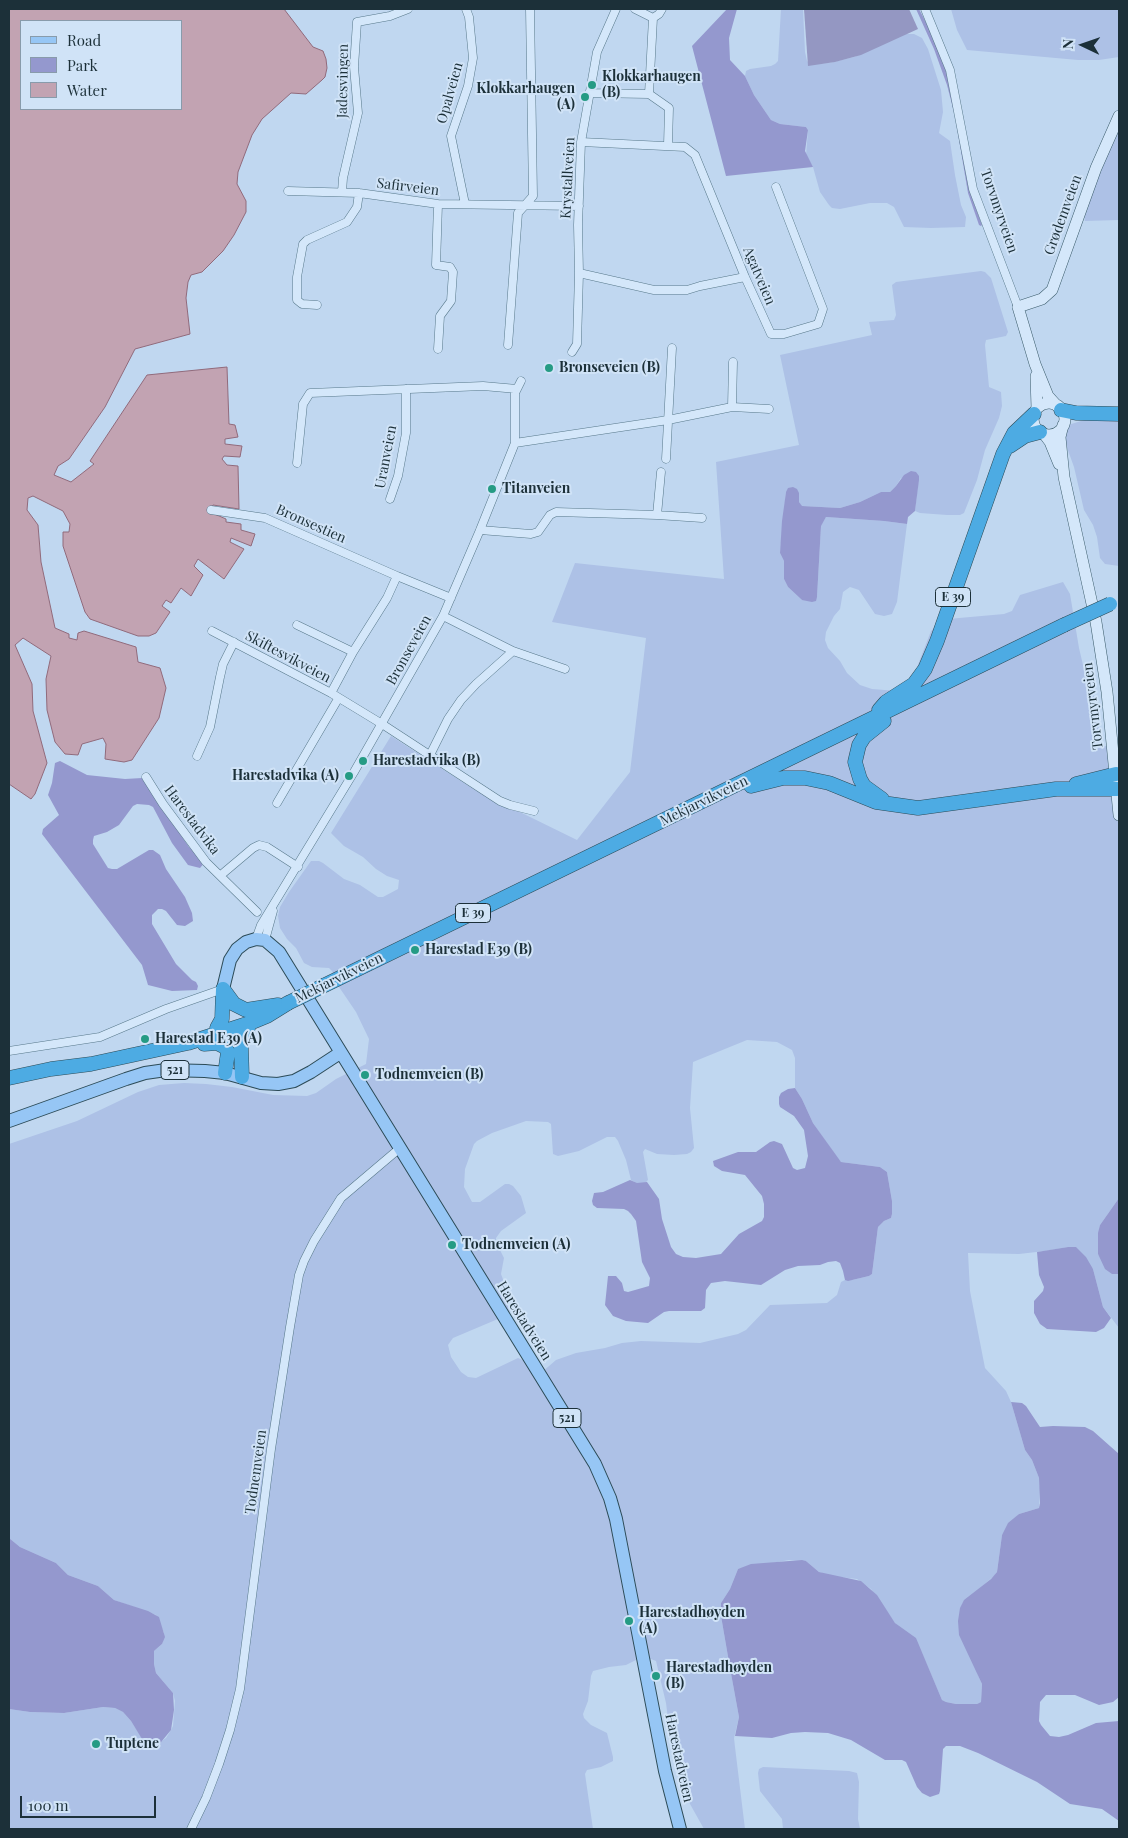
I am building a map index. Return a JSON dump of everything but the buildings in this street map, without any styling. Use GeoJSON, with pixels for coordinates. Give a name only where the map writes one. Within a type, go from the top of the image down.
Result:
{"type":"FeatureCollection","features":[{"type":"Feature","properties":{"kind":"highway"},"geometry":{"type":"LineString","coordinates":[[1059,408],[1076,414],[1119,414]]}},
{"type":"Feature","properties":{"kind":"highway","name":"E 39"},"geometry":{"type":"LineString","coordinates":[[873,719],[886,702],[914,684],[928,664],[1003,454],[1014,433],[1035,411]]}},
{"type":"Feature","properties":{"kind":"highway","name":"E 39"},"geometry":{"type":"LineString","coordinates":[[1003,454],[1014,442],[1024,436],[1042,433]]}},
{"type":"Feature","properties":{"kind":"highway","name":"Mekjarvikveien"},"geometry":{"type":"LineString","coordinates":[[220,1030],[325,985],[1064,625],[1115,602]]}},
{"type":"Feature","properties":{"kind":"highway","name":"E 39"},"geometry":{"type":"LineString","coordinates":[[899,706],[889,717],[864,737],[856,753],[855,762],[864,786],[879,797],[899,806]]}},
{"type":"Feature","properties":{"kind":"highway","name":"E 39"},"geometry":{"type":"LineString","coordinates":[[716,795],[769,780],[795,778],[828,783],[876,802],[899,806],[931,807],[1056,789],[1116,774]]}},
{"type":"Feature","properties":{"kind":"highway","name":"E 39"},"geometry":{"type":"LineString","coordinates":[[1056,789],[1117,789]]}},
{"type":"Feature","properties":{"kind":"highway"},"geometry":{"type":"LineString","coordinates":[[220,1030],[223,989]]}},
{"type":"Feature","properties":{"kind":"highway","name":"E 39"},"geometry":{"type":"LineString","coordinates":[[223,989],[234,1004],[246,1010],[283,1004]]}},
{"type":"Feature","properties":{"kind":"highway","name":"Mekjarvikveien"},"geometry":{"type":"LineString","coordinates":[[220,1030],[250,1023],[267,1016],[283,1004]]}},
{"type":"Feature","properties":{"kind":"highway"},"geometry":{"type":"LineString","coordinates":[[242,1077],[242,1045],[250,1023]]}},
{"type":"Feature","properties":{"kind":"highway","name":"E 39"},"geometry":{"type":"LineString","coordinates":[[9,1078],[51,1069],[91,1064],[188,1043],[220,1030]]}},
{"type":"Feature","properties":{"kind":"highway","name":"E 39"},"geometry":{"type":"LineString","coordinates":[[51,1069],[88,1056],[220,1030]]}},
{"type":"Feature","properties":{"kind":"highway","name":"E 39"},"geometry":{"type":"LineString","coordinates":[[188,1043],[222,1044],[228,1052],[225,1073]]}},
{"type":"Feature","properties":{"kind":"main road","name":"Grødemveien"},"geometry":{"type":"LineString","coordinates":[[1018,307],[1042,299],[1052,290],[1096,168],[1119,116]]}},
{"type":"Feature","properties":{"kind":"main road","name":"Torvmyrveien"},"geometry":{"type":"LineString","coordinates":[[1018,307],[1034,364],[1048,396],[1059,408]]}},
{"type":"Feature","properties":{"kind":"main road","name":"Torvmyrveien"},"geometry":{"type":"LineString","coordinates":[[1034,364],[1035,411]]}},
{"type":"Feature","properties":{"kind":"main road"},"geometry":{"type":"LineString","coordinates":[[1044,404],[1059,408],[1064,420],[1063,425],[1057,432],[1042,433],[1034,424],[1035,411],[1044,404]]}},
{"type":"Feature","properties":{"kind":"main road","name":"Torvmyrveien"},"geometry":{"type":"LineString","coordinates":[[1063,425],[1060,437],[1064,477],[1096,622],[1116,774],[1119,815]]}},
{"type":"Feature","properties":{"kind":"main road","name":"Torvmyrveien"},"geometry":{"type":"LineString","coordinates":[[1042,433],[1050,442],[1064,477]]}},
{"type":"Feature","properties":{"kind":"main road"},"geometry":{"type":"LineString","coordinates":[[223,989],[227,966],[233,954],[246,942],[261,940]]}},
{"type":"Feature","properties":{"kind":"main road","name":"Harestadveien"},"geometry":{"type":"LineString","coordinates":[[261,940],[279,952],[314,1007],[340,1053],[595,1464],[604,1483],[612,1505],[621,1542],[665,1771],[680,1829]]}},
{"type":"Feature","properties":{"kind":"main road","name":"521"},"geometry":{"type":"LineString","coordinates":[[9,1121],[126,1078],[145,1074],[187,1070],[225,1073],[261,1083],[278,1084],[294,1082],[340,1053]]}},
{"type":"Feature","properties":{"kind":"street","name":"Jadesvingen"},"geometry":{"type":"LineString","coordinates":[[342,192],[343,178],[358,113],[354,67],[357,22],[390,16],[408,9]]}},
{"type":"Feature","properties":{"kind":"street","name":"Opalveien"},"geometry":{"type":"LineString","coordinates":[[465,204],[451,136],[468,86],[473,58],[469,17],[466,9]]}},
{"type":"Feature","properties":{"kind":"street"},"geometry":{"type":"LineString","coordinates":[[508,345],[518,212],[533,196],[530,9]]}},
{"type":"Feature","properties":{"kind":"street","name":"Krystallveien"},"geometry":{"type":"LineString","coordinates":[[572,352],[577,344],[578,224],[582,142],[597,52],[616,9]]}},
{"type":"Feature","properties":{"kind":"street"},"geometry":{"type":"LineString","coordinates":[[635,9],[653,18]]}},
{"type":"Feature","properties":{"kind":"street"},"geometry":{"type":"LineString","coordinates":[[653,18],[662,9]]}},
{"type":"Feature","properties":{"kind":"street","name":"Torvmyrveien"},"geometry":{"type":"LineString","coordinates":[[925,9],[950,70],[973,189],[1018,307]]}},
{"type":"Feature","properties":{"kind":"street"},"geometry":{"type":"LineString","coordinates":[[649,94],[653,18]]}},
{"type":"Feature","properties":{"kind":"street"},"geometry":{"type":"LineString","coordinates":[[589,93],[649,94],[669,108],[668,146]]}},
{"type":"Feature","properties":{"kind":"street","name":"Agatveien"},"geometry":{"type":"LineString","coordinates":[[582,142],[684,147],[695,155],[745,277],[771,334],[784,334],[818,324],[823,309],[776,187]]}},
{"type":"Feature","properties":{"kind":"street","name":"Safirveien"},"geometry":{"type":"LineString","coordinates":[[288,191],[359,193],[438,204],[580,206]]}},
{"type":"Feature","properties":{"kind":"street"},"geometry":{"type":"LineString","coordinates":[[317,305],[302,304],[297,300],[297,277],[303,244],[307,240],[347,222],[357,206],[359,193]]}},
{"type":"Feature","properties":{"kind":"street"},"geometry":{"type":"LineString","coordinates":[[438,204],[436,265],[450,267],[453,272],[451,301],[440,316],[438,350]]}},
{"type":"Feature","properties":{"kind":"street"},"geometry":{"type":"LineString","coordinates":[[579,273],[654,290],[687,290],[745,277]]}},
{"type":"Feature","properties":{"kind":"street"},"geometry":{"type":"LineString","coordinates":[[666,459],[672,348]]}},
{"type":"Feature","properties":{"kind":"street"},"geometry":{"type":"LineString","coordinates":[[732,407],[733,362]]}},
{"type":"Feature","properties":{"kind":"street","name":"Bronseveien"},"geometry":{"type":"LineString","coordinates":[[261,940],[275,905],[382,724],[443,616],[480,530],[514,443],[519,385],[406,389],[382,388],[310,393],[303,404],[297,463]]}},
{"type":"Feature","properties":{"kind":"street","name":"Uranveien"},"geometry":{"type":"LineString","coordinates":[[390,500],[398,476],[406,433],[406,389]]}},
{"type":"Feature","properties":{"kind":"street"},"geometry":{"type":"LineString","coordinates":[[514,443],[668,420],[732,407],[769,409]]}},
{"type":"Feature","properties":{"kind":"street"},"geometry":{"type":"LineString","coordinates":[[657,515],[661,472]]}},
{"type":"Feature","properties":{"kind":"street","name":"Bronsestien"},"geometry":{"type":"LineString","coordinates":[[211,510],[265,518],[451,598]]}},
{"type":"Feature","properties":{"kind":"street"},"geometry":{"type":"LineString","coordinates":[[480,530],[531,534],[538,532],[550,515],[556,512],[702,518]]}},
{"type":"Feature","properties":{"kind":"street","name":"Skiftesvikveien"},"geometry":{"type":"LineString","coordinates":[[331,693],[353,652],[387,598],[397,576]]}},
{"type":"Feature","properties":{"kind":"street"},"geometry":{"type":"LineString","coordinates":[[443,616],[513,651],[565,669]]}},
{"type":"Feature","properties":{"kind":"street"},"geometry":{"type":"LineString","coordinates":[[297,625],[353,652]]}},
{"type":"Feature","properties":{"kind":"street","name":"Skiftesvikveien"},"geometry":{"type":"LineString","coordinates":[[212,631],[331,693],[500,801],[534,811]]}},
{"type":"Feature","properties":{"kind":"street","name":"Skiftesvikveien"},"geometry":{"type":"LineString","coordinates":[[197,756],[210,727],[223,664],[234,642]]}},
{"type":"Feature","properties":{"kind":"street"},"geometry":{"type":"LineString","coordinates":[[430,755],[448,719],[461,700],[513,651]]}},
{"type":"Feature","properties":{"kind":"street","name":"Skiftesvikveien"},"geometry":{"type":"LineString","coordinates":[[277,803],[338,699]]}},
{"type":"Feature","properties":{"kind":"street","name":"Harestadvika"},"geometry":{"type":"LineString","coordinates":[[146,777],[163,804],[206,862],[257,912]]}},
{"type":"Feature","properties":{"kind":"street","name":"Harestadvika"},"geometry":{"type":"LineString","coordinates":[[221,875],[259,845],[266,847],[298,867]]}},
{"type":"Feature","properties":{"kind":"street"},"geometry":{"type":"LineString","coordinates":[[9,1051],[100,1037],[166,1009],[223,989]]}},
{"type":"Feature","properties":{"kind":"street","name":"Todnemveien"},"geometry":{"type":"LineString","coordinates":[[192,1829],[219,1764],[240,1689],[271,1450],[299,1275],[314,1241],[341,1198],[400,1148]]}},
{"type":"Feature","properties":{"kind":"shaded area"},"geometry":{"type":"Polygon","coordinates":[[[781,9],[803,9],[805,52],[807,61],[811,64],[829,63],[854,57],[905,34],[914,34],[922,38],[928,49],[941,90],[943,112],[939,133],[950,141],[961,205],[966,217],[965,227],[904,227],[894,207],[887,203],[870,203],[840,209],[832,208],[829,205],[820,192],[813,167],[806,155],[808,130],[806,127],[780,124],[771,120],[754,95],[745,76],[746,71],[750,69],[771,66],[778,61],[781,9]]]}},
{"type":"Feature","properties":{"kind":"shaded area"},"geometry":{"type":"Polygon","coordinates":[[[804,9],[909,9],[918,29],[861,55],[835,62],[808,66],[804,9]]]}},
{"type":"Feature","properties":{"kind":"shaded area"},"geometry":{"type":"Polygon","coordinates":[[[951,9],[1119,9],[1119,57],[1099,60],[1078,60],[967,50],[957,30],[951,9]]]}},
{"type":"Feature","properties":{"kind":"shaded area"},"geometry":{"type":"Polygon","coordinates":[[[1119,129],[1119,220],[1085,221],[1084,216],[1091,191],[1119,129]]]}},
{"type":"Feature","properties":{"kind":"shaded area"},"geometry":{"type":"Polygon","coordinates":[[[981,271],[991,278],[1008,332],[1006,336],[986,340],[989,387],[1001,392],[1002,406],[999,418],[985,450],[977,480],[964,513],[960,515],[920,513],[915,511],[919,476],[901,478],[890,492],[881,492],[860,502],[840,508],[801,506],[799,493],[786,492],[780,553],[784,561],[784,579],[788,587],[802,600],[817,597],[821,525],[826,517],[907,524],[897,602],[892,614],[884,616],[875,614],[859,590],[850,587],[843,592],[840,609],[826,632],[825,640],[828,648],[840,661],[847,673],[860,685],[872,689],[897,691],[914,675],[931,631],[940,622],[948,619],[1004,614],[1012,611],[1020,595],[1063,582],[1070,594],[1083,665],[1092,685],[1101,743],[1104,746],[1119,747],[1119,1198],[1100,1225],[1098,1254],[1112,1274],[1119,1274],[1119,1328],[1103,1307],[1093,1269],[1068,1247],[1019,1254],[968,1253],[970,1291],[985,1368],[1006,1391],[1011,1402],[1025,1450],[1032,1460],[1039,1478],[1040,1490],[1039,1508],[1019,1514],[1002,1535],[995,1575],[962,1604],[978,1675],[982,1684],[981,1702],[977,1704],[956,1704],[942,1700],[921,1651],[895,1623],[871,1589],[857,1579],[831,1576],[819,1572],[806,1561],[789,1560],[738,1569],[730,1589],[721,1603],[721,1616],[739,1717],[734,1738],[745,1829],[704,1829],[690,1804],[670,1735],[666,1703],[656,1661],[638,1659],[626,1665],[593,1671],[591,1676],[588,1701],[583,1714],[584,1718],[591,1725],[607,1733],[613,1757],[613,1761],[601,1767],[587,1770],[585,1774],[593,1829],[9,1829],[9,1709],[64,1713],[103,1707],[115,1708],[123,1712],[142,1738],[153,1747],[166,1738],[173,1726],[175,1701],[173,1693],[156,1673],[154,1664],[154,1651],[162,1644],[164,1633],[156,1615],[114,1600],[98,1586],[68,1575],[56,1563],[20,1547],[9,1538],[9,1144],[77,1121],[138,1092],[159,1085],[206,1084],[273,1095],[307,1096],[316,1093],[336,1079],[366,1064],[369,1039],[332,971],[329,968],[312,967],[304,963],[296,948],[280,928],[278,916],[280,907],[289,892],[311,861],[323,863],[344,879],[360,885],[378,897],[383,897],[398,889],[399,880],[387,876],[376,869],[363,857],[344,846],[331,833],[391,736],[475,790],[577,840],[630,772],[646,638],[552,622],[575,563],[724,579],[716,462],[799,445],[780,355],[872,335],[869,322],[894,320],[896,315],[892,285],[896,282],[981,271]],[[747,1040],[693,1062],[690,1108],[694,1148],[687,1154],[674,1155],[657,1154],[645,1149],[643,1152],[648,1180],[645,1183],[636,1183],[631,1180],[626,1160],[615,1137],[607,1137],[579,1151],[558,1156],[553,1154],[551,1124],[548,1122],[526,1121],[492,1133],[474,1144],[465,1169],[464,1187],[472,1202],[480,1202],[505,1184],[509,1184],[521,1196],[526,1213],[501,1231],[496,1238],[504,1258],[501,1274],[511,1293],[514,1307],[505,1316],[453,1338],[448,1345],[451,1357],[461,1372],[468,1377],[476,1378],[518,1358],[541,1373],[556,1360],[576,1353],[622,1343],[641,1341],[700,1343],[738,1334],[746,1330],[770,1305],[827,1303],[837,1295],[841,1282],[872,1274],[878,1227],[884,1221],[891,1218],[892,1214],[892,1201],[887,1172],[880,1167],[841,1162],[838,1159],[813,1123],[795,1088],[795,1058],[792,1050],[777,1042],[747,1040]]]}},
{"type":"Feature","properties":{"kind":"shaded area"},"geometry":{"type":"Polygon","coordinates":[[[1119,407],[1119,566],[1105,564],[1100,558],[1097,537],[1093,525],[1084,510],[1074,467],[1065,442],[1065,433],[1068,425],[1117,410],[1119,407]]]}},
{"type":"Feature","properties":{"kind":"shaded area"},"geometry":{"type":"Polygon","coordinates":[[[763,1767],[857,1773],[859,1782],[858,1819],[860,1829],[783,1829],[782,1819],[760,1791],[758,1773],[759,1769],[763,1767]]]}},
{"type":"Feature","properties":{"kind":"green space"},"geometry":{"type":"Polygon","coordinates":[[[727,9],[737,9],[729,38],[730,60],[745,76],[754,95],[771,120],[780,124],[806,127],[808,130],[805,151],[813,167],[726,176],[692,46],[727,9]]]}},
{"type":"Feature","properties":{"kind":"green space"},"geometry":{"type":"Polygon","coordinates":[[[916,9],[919,9],[932,34],[949,79],[974,203],[981,226],[968,193],[955,116],[947,85],[934,49],[916,9]]]}},
{"type":"Feature","properties":{"kind":"green space"},"geometry":{"type":"Polygon","coordinates":[[[911,471],[916,472],[919,480],[915,511],[908,517],[907,524],[826,517],[821,526],[816,601],[802,600],[788,587],[784,579],[784,561],[780,553],[782,521],[788,488],[793,487],[797,489],[799,502],[802,506],[840,508],[860,502],[881,492],[890,492],[904,475],[911,471]]]}},
{"type":"Feature","properties":{"kind":"green space"},"geometry":{"type":"Polygon","coordinates":[[[60,761],[87,775],[125,779],[142,778],[189,847],[205,862],[200,868],[188,865],[172,843],[153,807],[149,805],[137,804],[133,806],[119,825],[107,832],[94,836],[93,840],[93,844],[108,868],[112,869],[117,869],[149,850],[153,850],[160,855],[166,869],[185,897],[192,913],[193,921],[185,926],[177,925],[166,911],[158,909],[152,915],[152,924],[176,964],[196,982],[197,990],[172,991],[148,985],[142,965],[42,834],[43,829],[59,815],[48,795],[55,763],[60,761]]]}},
{"type":"Feature","properties":{"kind":"green space"},"geometry":{"type":"Polygon","coordinates":[[[795,1088],[813,1123],[841,1162],[880,1167],[887,1172],[892,1201],[892,1214],[891,1218],[884,1221],[878,1227],[872,1274],[848,1281],[845,1280],[840,1263],[836,1261],[820,1265],[798,1266],[785,1270],[761,1285],[725,1281],[711,1283],[706,1290],[705,1308],[701,1311],[664,1312],[648,1323],[626,1321],[613,1316],[605,1305],[608,1276],[616,1276],[622,1283],[624,1291],[628,1292],[649,1286],[650,1278],[642,1262],[636,1221],[624,1209],[597,1208],[593,1205],[592,1201],[594,1193],[603,1192],[630,1180],[637,1183],[647,1182],[659,1199],[662,1219],[671,1247],[676,1254],[683,1257],[696,1258],[721,1254],[739,1234],[762,1221],[764,1217],[764,1204],[762,1196],[745,1175],[722,1171],[714,1166],[713,1161],[738,1152],[756,1152],[774,1141],[782,1144],[793,1168],[797,1170],[805,1168],[808,1156],[804,1130],[794,1116],[780,1107],[779,1104],[781,1093],[795,1088]]]}},
{"type":"Feature","properties":{"kind":"green space"},"geometry":{"type":"Polygon","coordinates":[[[1119,1198],[1119,1274],[1112,1274],[1105,1269],[1098,1254],[1098,1233],[1100,1225],[1119,1198]]]}},
{"type":"Feature","properties":{"kind":"green space"},"geometry":{"type":"Polygon","coordinates":[[[1076,1247],[1086,1257],[1093,1269],[1103,1307],[1111,1318],[1104,1328],[1096,1332],[1047,1329],[1040,1324],[1034,1313],[1034,1301],[1043,1291],[1044,1287],[1039,1275],[1037,1252],[1076,1247]]]}},
{"type":"Feature","properties":{"kind":"green space"},"geometry":{"type":"Polygon","coordinates":[[[1011,1402],[1022,1403],[1026,1406],[1040,1427],[1085,1427],[1093,1431],[1119,1454],[1119,1697],[1113,1702],[1099,1705],[1075,1695],[1046,1695],[1040,1702],[1039,1721],[1050,1736],[1059,1737],[1096,1723],[1119,1721],[1119,1821],[1102,1809],[1070,1804],[1037,1782],[960,1746],[946,1746],[943,1749],[940,1791],[939,1794],[930,1797],[922,1793],[917,1787],[906,1762],[902,1760],[885,1760],[851,1740],[828,1733],[805,1732],[791,1733],[772,1738],[735,1736],[739,1717],[721,1616],[721,1603],[730,1589],[738,1569],[751,1564],[802,1560],[819,1572],[861,1581],[877,1595],[895,1623],[916,1638],[942,1700],[956,1704],[977,1704],[981,1702],[982,1684],[959,1635],[958,1621],[960,1608],[964,1600],[997,1572],[1002,1535],[1008,1523],[1019,1514],[1039,1508],[1040,1503],[1039,1478],[1032,1460],[1025,1450],[1011,1402]]]}},
{"type":"Feature","properties":{"kind":"green space"},"geometry":{"type":"Polygon","coordinates":[[[9,1538],[20,1547],[56,1563],[68,1575],[98,1586],[114,1600],[148,1611],[159,1617],[165,1637],[162,1644],[154,1651],[154,1664],[156,1673],[173,1693],[174,1710],[171,1730],[157,1747],[153,1747],[142,1739],[131,1721],[123,1712],[115,1708],[103,1707],[64,1713],[9,1709],[9,1538]]]}},
{"type":"Feature","properties":{"kind":"water"},"geometry":{"type":"Polygon","coordinates":[[[9,9],[284,9],[313,47],[323,51],[327,68],[325,77],[306,94],[291,93],[262,119],[252,135],[238,172],[237,184],[246,201],[246,212],[223,251],[202,272],[191,275],[188,282],[186,298],[190,334],[135,349],[105,407],[69,459],[58,466],[54,475],[71,482],[94,464],[90,461],[147,375],[227,367],[229,424],[235,425],[238,437],[225,439],[225,444],[242,446],[240,457],[224,456],[222,459],[227,465],[238,466],[239,509],[213,505],[210,512],[226,519],[226,522],[241,524],[241,530],[255,534],[251,546],[231,538],[230,542],[244,549],[224,579],[198,559],[194,566],[203,575],[191,596],[181,588],[171,603],[166,600],[162,606],[170,612],[156,633],[149,636],[138,636],[90,619],[85,612],[63,546],[63,532],[69,532],[70,524],[63,511],[33,496],[28,498],[27,510],[38,525],[41,562],[55,628],[69,634],[69,638],[77,640],[78,633],[84,631],[136,647],[138,662],[160,668],[166,688],[159,718],[132,760],[124,762],[105,759],[106,744],[103,738],[82,744],[78,755],[65,754],[55,742],[47,710],[46,679],[51,656],[23,638],[15,645],[32,684],[33,711],[47,763],[35,794],[31,799],[9,784],[9,9]]]}},
{"type":"Feature","properties":{"kind":"place","name":"Klokkarhaugen (B)"},"geometry":{"type":"Point","coordinates":[592,85]}},
{"type":"Feature","properties":{"kind":"place","name":"Klokkarhaugen (A)"},"geometry":{"type":"Point","coordinates":[585,97]}},
{"type":"Feature","properties":{"kind":"place","name":"Bronseveien (B)"},"geometry":{"type":"Point","coordinates":[549,368]}},
{"type":"Feature","properties":{"kind":"place","name":"Titanveien"},"geometry":{"type":"Point","coordinates":[492,489]}},
{"type":"Feature","properties":{"kind":"place","name":"Harestadvika (B)"},"geometry":{"type":"Point","coordinates":[363,761]}},
{"type":"Feature","properties":{"kind":"place","name":"Harestadvika (A)"},"geometry":{"type":"Point","coordinates":[349,776]}},
{"type":"Feature","properties":{"kind":"place","name":"Harestad E39 (B)"},"geometry":{"type":"Point","coordinates":[415,950]}},
{"type":"Feature","properties":{"kind":"place","name":"Harestad E39 (A)"},"geometry":{"type":"Point","coordinates":[145,1039]}},
{"type":"Feature","properties":{"kind":"place","name":"Todnemveien (B)"},"geometry":{"type":"Point","coordinates":[365,1075]}},
{"type":"Feature","properties":{"kind":"place","name":"Todnemveien (A)"},"geometry":{"type":"Point","coordinates":[452,1245]}},
{"type":"Feature","properties":{"kind":"place","name":"Harestadhøyden (A)"},"geometry":{"type":"Point","coordinates":[629,1621]}},
{"type":"Feature","properties":{"kind":"place","name":"Harestadhøyden (B)"},"geometry":{"type":"Point","coordinates":[656,1676]}},
{"type":"Feature","properties":{"kind":"place","name":"Tuptene"},"geometry":{"type":"Point","coordinates":[96,1744]}}]}
